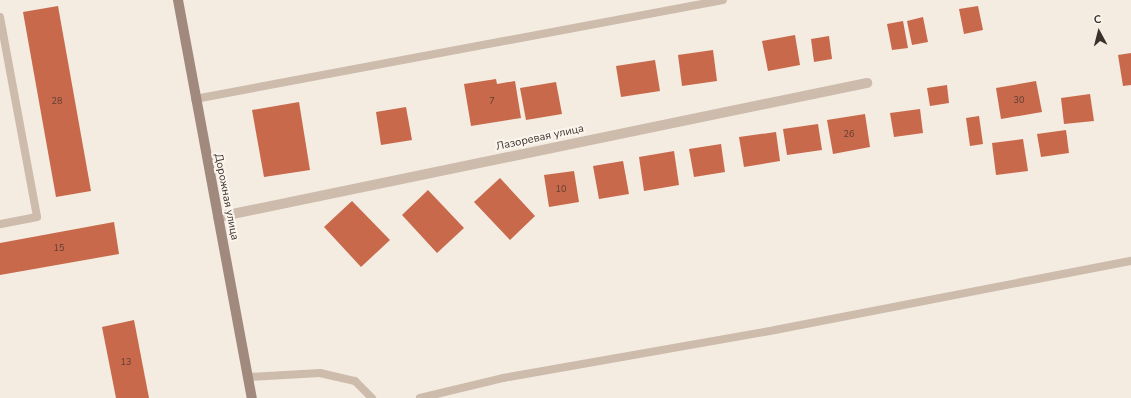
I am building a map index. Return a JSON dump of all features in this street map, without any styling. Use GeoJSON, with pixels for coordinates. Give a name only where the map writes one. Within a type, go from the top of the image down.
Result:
{"type":"FeatureCollection","features":[{"type":"Feature","properties":{"kind":"street","name":"Дорожная улица"},"geometry":{"type":"LineString","coordinates":[[178,0],[195,99],[252,398]]}},
{"type":"Feature","properties":{"kind":"street","name":"Лазоревая улица"},"geometry":{"type":"LineString","coordinates":[[218,216],[867,82]]}},
{"type":"Feature","properties":{"kind":"lane"},"geometry":{"type":"LineString","coordinates":[[195,99],[723,0]]}},
{"type":"Feature","properties":{"kind":"lane"},"geometry":{"type":"LineString","coordinates":[[0,17],[37,216],[0,224]]}},
{"type":"Feature","properties":{"kind":"lane"},"geometry":{"type":"LineString","coordinates":[[420,398],[518,376],[775,330],[1131,260]]}},
{"type":"Feature","properties":{"kind":"lane"},"geometry":{"type":"LineString","coordinates":[[248,377],[320,373],[355,381],[372,398]]}},
{"type":"Feature","properties":{"kind":"building"},"geometry":{"type":"Polygon","coordinates":[[[58,6],[91,191],[56,197],[23,12],[58,6]]]}},
{"type":"Feature","properties":{"kind":"building"},"geometry":{"type":"Polygon","coordinates":[[[978,6],[983,30],[964,34],[959,9],[978,6]]]}},
{"type":"Feature","properties":{"kind":"building"},"geometry":{"type":"Polygon","coordinates":[[[923,17],[928,42],[912,45],[907,21],[923,17]]]}},
{"type":"Feature","properties":{"kind":"building"},"geometry":{"type":"Polygon","coordinates":[[[903,21],[908,48],[892,50],[887,24],[903,21]]]}},
{"type":"Feature","properties":{"kind":"building"},"geometry":{"type":"Polygon","coordinates":[[[795,35],[800,65],[768,71],[762,41],[795,35]]]}},
{"type":"Feature","properties":{"kind":"building"},"geometry":{"type":"Polygon","coordinates":[[[829,36],[832,59],[814,62],[811,39],[829,36]]]}},
{"type":"Feature","properties":{"kind":"building"},"geometry":{"type":"Polygon","coordinates":[[[713,50],[717,81],[682,86],[678,55],[713,50]]]}},
{"type":"Feature","properties":{"kind":"building"},"geometry":{"type":"Polygon","coordinates":[[[1131,53],[1131,85],[1123,86],[1118,55],[1131,53]]]}},
{"type":"Feature","properties":{"kind":"building"},"geometry":{"type":"Polygon","coordinates":[[[655,60],[660,91],[621,97],[616,66],[655,60]]]}},
{"type":"Feature","properties":{"kind":"building"},"geometry":{"type":"Polygon","coordinates":[[[496,79],[497,84],[515,81],[521,118],[471,126],[464,84],[496,79]]]}},
{"type":"Feature","properties":{"kind":"building"},"geometry":{"type":"Polygon","coordinates":[[[1036,81],[1042,112],[1001,119],[996,88],[1036,81]]]}},
{"type":"Feature","properties":{"kind":"building"},"geometry":{"type":"Polygon","coordinates":[[[556,82],[562,114],[526,120],[520,88],[556,82]]]}},
{"type":"Feature","properties":{"kind":"building"},"geometry":{"type":"Polygon","coordinates":[[[947,85],[949,103],[930,106],[927,88],[947,85]]]}},
{"type":"Feature","properties":{"kind":"building"},"geometry":{"type":"Polygon","coordinates":[[[1090,94],[1094,121],[1064,124],[1061,98],[1090,94]]]}},
{"type":"Feature","properties":{"kind":"building"},"geometry":{"type":"Polygon","coordinates":[[[299,102],[310,170],[264,177],[252,110],[299,102]]]}},
{"type":"Feature","properties":{"kind":"building"},"geometry":{"type":"Polygon","coordinates":[[[406,107],[412,140],[381,145],[376,112],[406,107]]]}},
{"type":"Feature","properties":{"kind":"building"},"geometry":{"type":"Polygon","coordinates":[[[920,109],[923,133],[894,137],[890,113],[920,109]]]}},
{"type":"Feature","properties":{"kind":"building"},"geometry":{"type":"Polygon","coordinates":[[[865,114],[870,147],[833,154],[827,120],[865,114]]]}},
{"type":"Feature","properties":{"kind":"building"},"geometry":{"type":"Polygon","coordinates":[[[979,116],[983,144],[970,146],[966,118],[979,116]]]}},
{"type":"Feature","properties":{"kind":"building"},"geometry":{"type":"Polygon","coordinates":[[[818,124],[822,150],[787,155],[783,129],[818,124]]]}},
{"type":"Feature","properties":{"kind":"building"},"geometry":{"type":"Polygon","coordinates":[[[1066,130],[1069,153],[1041,157],[1037,134],[1066,130]]]}},
{"type":"Feature","properties":{"kind":"building"},"geometry":{"type":"Polygon","coordinates":[[[776,132],[780,161],[744,167],[739,137],[776,132]]]}},
{"type":"Feature","properties":{"kind":"building"},"geometry":{"type":"Polygon","coordinates":[[[1023,139],[1028,171],[996,175],[992,143],[1023,139]]]}},
{"type":"Feature","properties":{"kind":"building"},"geometry":{"type":"Polygon","coordinates":[[[721,144],[725,172],[694,177],[689,149],[721,144]]]}},
{"type":"Feature","properties":{"kind":"building"},"geometry":{"type":"Polygon","coordinates":[[[674,151],[679,185],[644,191],[639,157],[674,151]]]}},
{"type":"Feature","properties":{"kind":"building"},"geometry":{"type":"Polygon","coordinates":[[[623,161],[629,194],[599,199],[593,166],[623,161]]]}},
{"type":"Feature","properties":{"kind":"building"},"geometry":{"type":"Polygon","coordinates":[[[574,171],[579,202],[549,207],[544,175],[574,171]]]}},
{"type":"Feature","properties":{"kind":"building"},"geometry":{"type":"Polygon","coordinates":[[[500,178],[535,216],[510,240],[474,202],[500,178]]]}},
{"type":"Feature","properties":{"kind":"building"},"geometry":{"type":"Polygon","coordinates":[[[428,190],[464,228],[437,253],[402,215],[428,190]]]}},
{"type":"Feature","properties":{"kind":"building"},"geometry":{"type":"Polygon","coordinates":[[[352,201],[390,240],[361,267],[324,227],[352,201]]]}},
{"type":"Feature","properties":{"kind":"building"},"geometry":{"type":"Polygon","coordinates":[[[114,222],[119,254],[0,275],[0,243],[114,222]]]}},
{"type":"Feature","properties":{"kind":"building"},"geometry":{"type":"Polygon","coordinates":[[[134,320],[149,398],[116,398],[102,327],[134,320]]]}}]}
